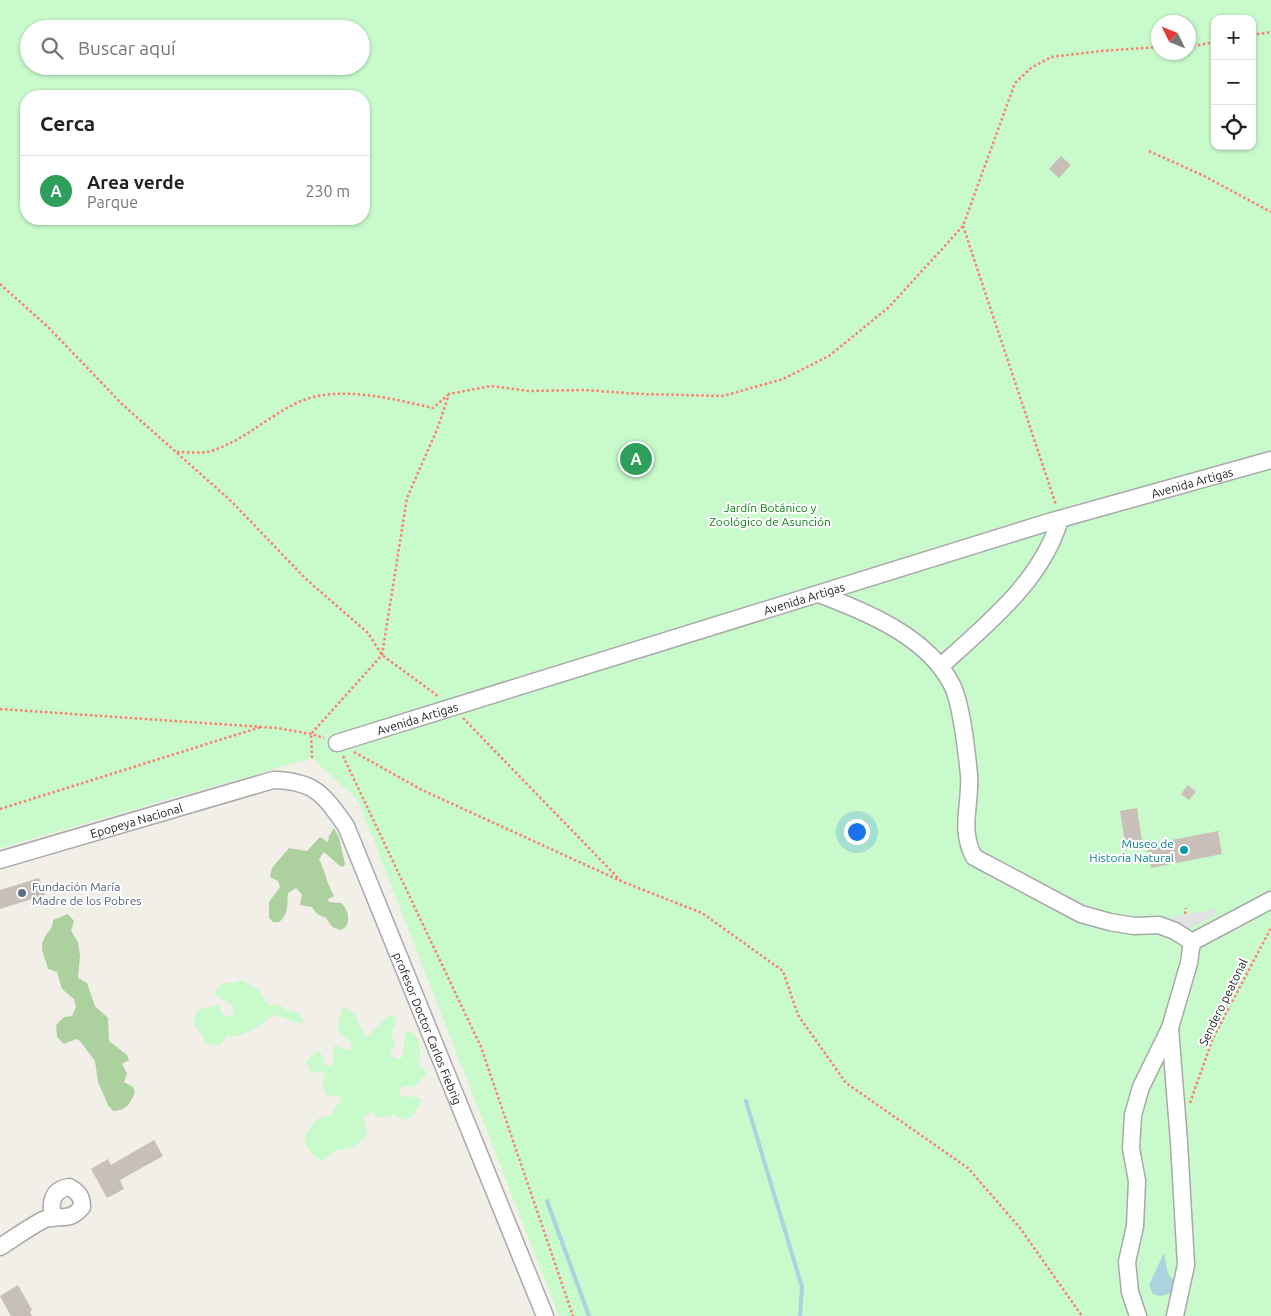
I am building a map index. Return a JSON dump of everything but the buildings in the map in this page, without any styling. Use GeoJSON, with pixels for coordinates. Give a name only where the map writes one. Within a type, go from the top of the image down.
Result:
{"type":"FeatureCollection","features":[{"type":"Feature","properties":{"kind":"street","name":"Avenida Artigas"},"geometry":{"type":"LineString","coordinates":[[338,743],[1060,519],[1271,460]]}},
{"type":"Feature","properties":{"kind":"street"},"geometry":{"type":"LineString","coordinates":[[941,666],[1000,611],[1031,576],[1054,538],[1060,519]]}},
{"type":"Feature","properties":{"kind":"street"},"geometry":{"type":"LineString","coordinates":[[819,594],[847,605],[905,635],[941,666],[953,687],[958,706],[969,776],[966,842],[974,858],[1082,914],[1134,926],[1159,925],[1175,931],[1192,942]]}},
{"type":"Feature","properties":{"kind":"street","name":"Epopeya Nacional"},"geometry":{"type":"LineString","coordinates":[[0,860],[273,780]]}},
{"type":"Feature","properties":{"kind":"street","name":"profesor Doctor Carlos Fiebrig"},"geometry":{"type":"LineString","coordinates":[[273,780],[296,781],[315,789],[331,805],[346,826],[545,1316]]}},
{"type":"Feature","properties":{"kind":"street"},"geometry":{"type":"LineString","coordinates":[[1192,942],[1271,900]]}},
{"type":"Feature","properties":{"kind":"street"},"geometry":{"type":"LineString","coordinates":[[1138,1316],[1130,1292],[1127,1262],[1135,1226],[1137,1182],[1131,1148],[1133,1115],[1141,1087],[1170,1028],[1189,963],[1192,942]]}},
{"type":"Feature","properties":{"kind":"street"},"geometry":{"type":"LineString","coordinates":[[1170,1028],[1186,1265],[1175,1316]]}},
{"type":"Feature","properties":{"kind":"street"},"geometry":{"type":"LineString","coordinates":[[0,1248],[33,1226],[46,1219],[53,1218]]}},
{"type":"Feature","properties":{"kind":"path"},"geometry":{"type":"LineString","coordinates":[[1256,34],[1271,32]]}},
{"type":"Feature","properties":{"kind":"path"},"geometry":{"type":"LineString","coordinates":[[1196,46],[1211,43]]}},
{"type":"Feature","properties":{"kind":"path"},"geometry":{"type":"LineString","coordinates":[[176,452],[210,452],[240,439],[274,414],[303,401],[327,394],[402,401],[433,408],[449,394],[491,386],[529,391],[584,390],[641,394],[723,396],[783,379],[829,356],[889,307],[964,226],[1015,83],[1030,68],[1051,57],[1101,50],[1151,48]]}},
{"type":"Feature","properties":{"kind":"path"},"geometry":{"type":"LineString","coordinates":[[1149,151],[1204,176],[1271,212]]}},
{"type":"Feature","properties":{"kind":"path"},"geometry":{"type":"LineString","coordinates":[[964,226],[1060,519]]}},
{"type":"Feature","properties":{"kind":"path"},"geometry":{"type":"LineString","coordinates":[[0,284],[48,327],[122,404],[231,501],[306,579],[368,633],[382,655],[453,707],[623,882]]}},
{"type":"Feature","properties":{"kind":"path"},"geometry":{"type":"LineString","coordinates":[[312,758],[311,734],[382,655],[407,498],[438,427],[449,394]]}},
{"type":"Feature","properties":{"kind":"path"},"geometry":{"type":"LineString","coordinates":[[0,709],[262,727],[311,734],[338,743],[422,790],[623,882],[702,913],[783,971],[798,1015],[846,1083],[968,1168],[1020,1228],[1082,1316]]}},
{"type":"Feature","properties":{"kind":"path"},"geometry":{"type":"LineString","coordinates":[[0,809],[262,727]]}},
{"type":"Feature","properties":{"kind":"path"},"geometry":{"type":"LineString","coordinates":[[338,743],[481,1047],[573,1316]]}},
{"type":"Feature","properties":{"kind":"path"},"geometry":{"type":"LineString","coordinates":[[1185,914],[1186,908]]}},
{"type":"Feature","properties":{"kind":"path","name":"Sendero peatonal"},"geometry":{"type":"LineString","coordinates":[[1188,1109],[1213,1038],[1271,928]]}},
{"type":"Feature","properties":{"kind":"path"},"geometry":{"type":"LineString","coordinates":[[1076,1316],[1078,1312]]}},
{"type":"Feature","properties":{"kind":"green space","name":"Jardín Botánico y Zoológico de Asunción"},"geometry":{"type":"Polygon","coordinates":[[[0,0],[1271,0],[1271,1316],[559,1316],[358,800],[312,758],[0,848],[0,0]]]}},
{"type":"Feature","properties":{"kind":"green space"},"geometry":{"type":"Polygon","coordinates":[[[334,828],[339,837],[345,864],[343,867],[340,866],[324,852],[319,859],[334,896],[328,899],[329,902],[341,903],[344,906],[348,917],[347,925],[341,930],[332,927],[326,918],[317,914],[312,907],[300,905],[302,895],[296,888],[288,893],[287,909],[282,919],[279,922],[273,922],[269,918],[269,902],[280,887],[278,881],[270,877],[272,868],[289,848],[307,851],[320,837],[328,842],[334,828]]]}},
{"type":"Feature","properties":{"kind":"green space"},"geometry":{"type":"Polygon","coordinates":[[[68,914],[74,921],[71,931],[78,942],[80,956],[78,978],[87,983],[95,1006],[108,1018],[109,1041],[127,1055],[129,1060],[122,1064],[127,1073],[124,1082],[133,1087],[135,1092],[127,1106],[118,1111],[113,1111],[108,1105],[98,1082],[95,1061],[79,1040],[76,1039],[64,1044],[57,1037],[56,1025],[64,1017],[72,1016],[76,1007],[74,999],[62,989],[57,972],[48,969],[43,955],[42,943],[52,926],[53,920],[68,914]]]}},
{"type":"Feature","properties":{"kind":"green space"},"geometry":{"type":"Polygon","coordinates":[[[241,980],[258,989],[269,1006],[278,1004],[286,1010],[299,1013],[303,1021],[302,1024],[275,1015],[243,1034],[236,1036],[228,1035],[220,1045],[205,1044],[202,1035],[193,1023],[197,1010],[218,1005],[224,1016],[231,1016],[234,1011],[232,1005],[214,994],[222,983],[234,983],[241,980]]]}},
{"type":"Feature","properties":{"kind":"green space"},"geometry":{"type":"Polygon","coordinates":[[[345,1008],[354,1013],[368,1037],[388,1016],[394,1015],[397,1020],[391,1035],[395,1044],[390,1055],[398,1059],[403,1057],[405,1032],[411,1031],[419,1042],[419,1065],[425,1069],[426,1074],[414,1087],[405,1086],[398,1091],[401,1096],[417,1097],[422,1101],[412,1117],[403,1120],[395,1115],[375,1117],[375,1112],[364,1116],[363,1119],[367,1131],[366,1137],[353,1147],[335,1151],[323,1161],[310,1151],[305,1135],[317,1119],[333,1114],[335,1107],[342,1101],[338,1096],[326,1095],[323,1086],[325,1074],[320,1072],[311,1073],[306,1061],[318,1051],[323,1056],[325,1065],[331,1066],[333,1064],[334,1045],[348,1050],[351,1049],[351,1043],[337,1029],[342,1009],[345,1008]]]}},
{"type":"Feature","properties":{"kind":"shaded area"},"geometry":{"type":"Polygon","coordinates":[[[1216,909],[1215,915],[1188,929],[1170,925],[1173,917],[1216,909]]]}},
{"type":"Feature","properties":{"kind":"water"},"geometry":{"type":"Polygon","coordinates":[[[1164,1253],[1168,1274],[1175,1282],[1172,1293],[1161,1296],[1153,1294],[1149,1285],[1164,1253]]]}},
{"type":"Feature","properties":{"kind":"waterway"},"geometry":{"type":"LineString","coordinates":[[746,1101],[802,1287],[800,1316]]}},
{"type":"Feature","properties":{"kind":"waterway"},"geometry":{"type":"LineString","coordinates":[[547,1201],[589,1316]]}},
{"type":"Feature","properties":{"kind":"place","name":"Area verde"},"geometry":{"type":"Point","coordinates":[636,459]}},
{"type":"Feature","properties":{"kind":"place","name":"Museo de Historia Natural"},"geometry":{"type":"Point","coordinates":[1184,850]}},
{"type":"Feature","properties":{"kind":"place","name":"Fundación María Madre de los Pobres"},"geometry":{"type":"Point","coordinates":[22,893]}}]}
